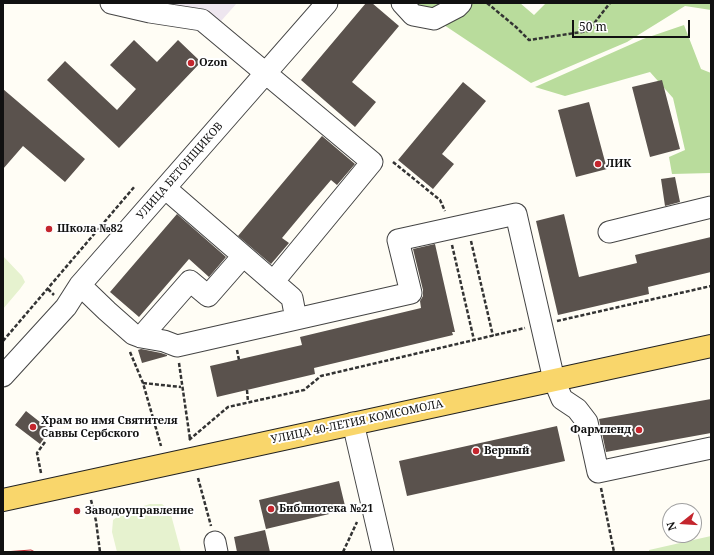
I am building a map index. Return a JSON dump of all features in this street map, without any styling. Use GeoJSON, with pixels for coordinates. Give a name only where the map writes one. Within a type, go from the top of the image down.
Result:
{"type":"FeatureCollection","features":[{"type":"Feature","properties":{"kind":"main road","name":"УЛИЦА 40-ЛЕТИЯ КОМСОМОЛА"},"geometry":{"type":"LineString","coordinates":[[3,500],[711,346]]}},
{"type":"Feature","properties":{"kind":"street"},"geometry":{"type":"LineString","coordinates":[[110,3],[150,12],[202,20],[372,162],[273,282]]}},
{"type":"Feature","properties":{"kind":"street","name":"УЛИЦА БЕТОНЩИКОВ"},"geometry":{"type":"LineString","coordinates":[[3,376],[66,307],[80,285],[327,3]]}},
{"type":"Feature","properties":{"kind":"street"},"geometry":{"type":"LineString","coordinates":[[402,3],[413,15],[434,19],[457,7],[461,3]]}},
{"type":"Feature","properties":{"kind":"street"},"geometry":{"type":"LineString","coordinates":[[165,188],[292,298],[296,319]]}},
{"type":"Feature","properties":{"kind":"street"},"geometry":{"type":"LineString","coordinates":[[608,232],[711,207]]}},
{"type":"Feature","properties":{"kind":"street"},"geometry":{"type":"LineString","coordinates":[[134,342],[164,341],[177,346],[411,293],[398,240],[516,214],[554,380],[562,399],[577,409],[587,422],[598,472],[711,448]]}},
{"type":"Feature","properties":{"kind":"street"},"geometry":{"type":"LineString","coordinates":[[134,342],[190,281],[208,296],[243,256]]}},
{"type":"Feature","properties":{"kind":"street"},"geometry":{"type":"LineString","coordinates":[[80,285],[133,334],[134,342]]}},
{"type":"Feature","properties":{"kind":"street"},"geometry":{"type":"LineString","coordinates":[[353,423],[383,552]]}},
{"type":"Feature","properties":{"kind":"path"},"geometry":{"type":"LineString","coordinates":[[487,3],[516,26],[529,40],[588,31],[610,3]]}},
{"type":"Feature","properties":{"kind":"path"},"geometry":{"type":"LineString","coordinates":[[3,341],[135,186]]}},
{"type":"Feature","properties":{"kind":"path"},"geometry":{"type":"LineString","coordinates":[[468,225],[493,336]]}},
{"type":"Feature","properties":{"kind":"path"},"geometry":{"type":"LineString","coordinates":[[183,441],[190,439],[228,407],[304,390],[321,376],[711,286]]}},
{"type":"Feature","properties":{"kind":"path"},"geometry":{"type":"LineString","coordinates":[[134,342],[143,383],[161,446],[168,444]]}},
{"type":"Feature","properties":{"kind":"path"},"geometry":{"type":"LineString","coordinates":[[177,346],[181,387],[190,439]]}},
{"type":"Feature","properties":{"kind":"path"},"geometry":{"type":"LineString","coordinates":[[143,383],[181,387]]}},
{"type":"Feature","properties":{"kind":"path"},"geometry":{"type":"LineString","coordinates":[[247,390],[248,402]]}},
{"type":"Feature","properties":{"kind":"path"},"geometry":{"type":"LineString","coordinates":[[45,442],[37,453],[41,473],[48,472]]}},
{"type":"Feature","properties":{"kind":"path"},"geometry":{"type":"LineString","coordinates":[[598,472],[614,552]]}},
{"type":"Feature","properties":{"kind":"path"},"geometry":{"type":"LineString","coordinates":[[198,478],[216,547]]}},
{"type":"Feature","properties":{"kind":"path"},"geometry":{"type":"LineString","coordinates":[[91,499],[96,521],[100,552]]}},
{"type":"Feature","properties":{"kind":"shaded area"},"geometry":{"type":"Polygon","coordinates":[[[157,3],[237,3],[207,37],[157,3]]]}},
{"type":"Feature","properties":{"kind":"green space"},"geometry":{"type":"Polygon","coordinates":[[[413,3],[520,3],[534,15],[546,3],[711,3],[711,10],[685,6],[627,42],[531,83],[413,3]]]}},
{"type":"Feature","properties":{"kind":"green space"},"geometry":{"type":"Polygon","coordinates":[[[684,25],[701,69],[711,73],[711,173],[672,174],[669,157],[685,150],[673,98],[650,72],[565,96],[535,87],[643,39],[684,25]]]}},
{"type":"Feature","properties":{"kind":"green space"},"geometry":{"type":"Polygon","coordinates":[[[3,256],[22,276],[25,282],[3,309],[3,256]]]}},
{"type":"Feature","properties":{"kind":"green space"},"geometry":{"type":"Polygon","coordinates":[[[150,504],[162,504],[170,511],[181,552],[117,552],[112,532],[113,520],[124,512],[150,504]]]}},
{"type":"Feature","properties":{"kind":"green space"},"geometry":{"type":"Polygon","coordinates":[[[711,536],[711,552],[649,552],[649,550],[680,543],[702,543],[702,538],[711,536]]]}},
{"type":"Feature","properties":{"kind":"building"},"geometry":{"type":"Polygon","coordinates":[[[366,3],[372,3],[399,26],[352,82],[376,102],[355,127],[301,80],[366,3]]]}},
{"type":"Feature","properties":{"kind":"building"},"geometry":{"type":"Polygon","coordinates":[[[134,40],[157,62],[178,40],[201,62],[119,148],[47,80],[65,61],[117,110],[136,89],[110,65],[134,40]]]}},
{"type":"Feature","properties":{"kind":"building"},"geometry":{"type":"Polygon","coordinates":[[[662,80],[680,149],[650,157],[632,87],[662,80]]]}},
{"type":"Feature","properties":{"kind":"building"},"geometry":{"type":"Polygon","coordinates":[[[463,82],[486,101],[442,154],[454,164],[433,189],[398,160],[463,82]]]}},
{"type":"Feature","properties":{"kind":"building"},"geometry":{"type":"Polygon","coordinates":[[[3,89],[85,159],[65,182],[23,146],[3,169],[3,89]]]}},
{"type":"Feature","properties":{"kind":"building"},"geometry":{"type":"Polygon","coordinates":[[[589,102],[607,169],[576,177],[558,110],[589,102]]]}},
{"type":"Feature","properties":{"kind":"building"},"geometry":{"type":"Polygon","coordinates":[[[322,136],[355,164],[337,185],[331,180],[307,208],[282,238],[289,243],[271,264],[238,236],[322,136]]]}},
{"type":"Feature","properties":{"kind":"building"},"geometry":{"type":"Polygon","coordinates":[[[675,177],[680,202],[665,206],[661,179],[675,177]]]}},
{"type":"Feature","properties":{"kind":"building"},"geometry":{"type":"Polygon","coordinates":[[[177,214],[226,257],[209,277],[189,259],[139,317],[110,292],[177,214]]]}},
{"type":"Feature","properties":{"kind":"building"},"geometry":{"type":"Polygon","coordinates":[[[564,214],[579,277],[637,263],[635,255],[711,237],[711,272],[648,287],[649,294],[558,315],[536,221],[564,214]]]}},
{"type":"Feature","properties":{"kind":"building"},"geometry":{"type":"Polygon","coordinates":[[[435,244],[455,332],[452,332],[453,335],[314,368],[315,374],[217,397],[210,366],[302,345],[300,337],[421,308],[420,301],[423,296],[423,290],[413,249],[435,244]]]}},
{"type":"Feature","properties":{"kind":"building"},"geometry":{"type":"Polygon","coordinates":[[[141,349],[161,353],[167,356],[142,363],[138,350],[141,349]]]}},
{"type":"Feature","properties":{"kind":"building"},"geometry":{"type":"Polygon","coordinates":[[[711,399],[711,433],[606,452],[599,419],[711,399]]]}},
{"type":"Feature","properties":{"kind":"building","name":"Храм во имя Святителя Саввы Сербского"},"geometry":{"type":"Polygon","coordinates":[[[26,411],[50,430],[40,444],[15,425],[26,411]]]}},
{"type":"Feature","properties":{"kind":"building"},"geometry":{"type":"Polygon","coordinates":[[[557,426],[565,461],[407,496],[399,461],[557,426]]]}},
{"type":"Feature","properties":{"kind":"building"},"geometry":{"type":"Polygon","coordinates":[[[339,481],[346,510],[266,529],[259,500],[339,481]]]}},
{"type":"Feature","properties":{"kind":"building"},"geometry":{"type":"Polygon","coordinates":[[[265,530],[270,552],[237,552],[234,537],[265,530]]]}},
{"type":"Feature","properties":{"kind":"tram line"},"geometry":{"type":"LineString","coordinates":[[4,552],[31,550],[35,552]]}},
{"type":"Feature","properties":{"kind":"place","name":"Ozon"},"geometry":{"type":"Point","coordinates":[191,63]}},
{"type":"Feature","properties":{"kind":"place","name":"ЛИК"},"geometry":{"type":"Point","coordinates":[598,164]}},
{"type":"Feature","properties":{"kind":"place","name":"Школа №82"},"geometry":{"type":"Point","coordinates":[49,229]}},
{"type":"Feature","properties":{"kind":"place","name":"Храм во имя Святителя Саввы Сербского"},"geometry":{"type":"Point","coordinates":[33,427]}},
{"type":"Feature","properties":{"kind":"place","name":"Фармленд"},"geometry":{"type":"Point","coordinates":[639,430]}},
{"type":"Feature","properties":{"kind":"place","name":"Верный"},"geometry":{"type":"Point","coordinates":[476,451]}},
{"type":"Feature","properties":{"kind":"place","name":"Библиотека №21"},"geometry":{"type":"Point","coordinates":[271,509]}},
{"type":"Feature","properties":{"kind":"place","name":"Заводоуправление"},"geometry":{"type":"Point","coordinates":[77,511]}}]}
